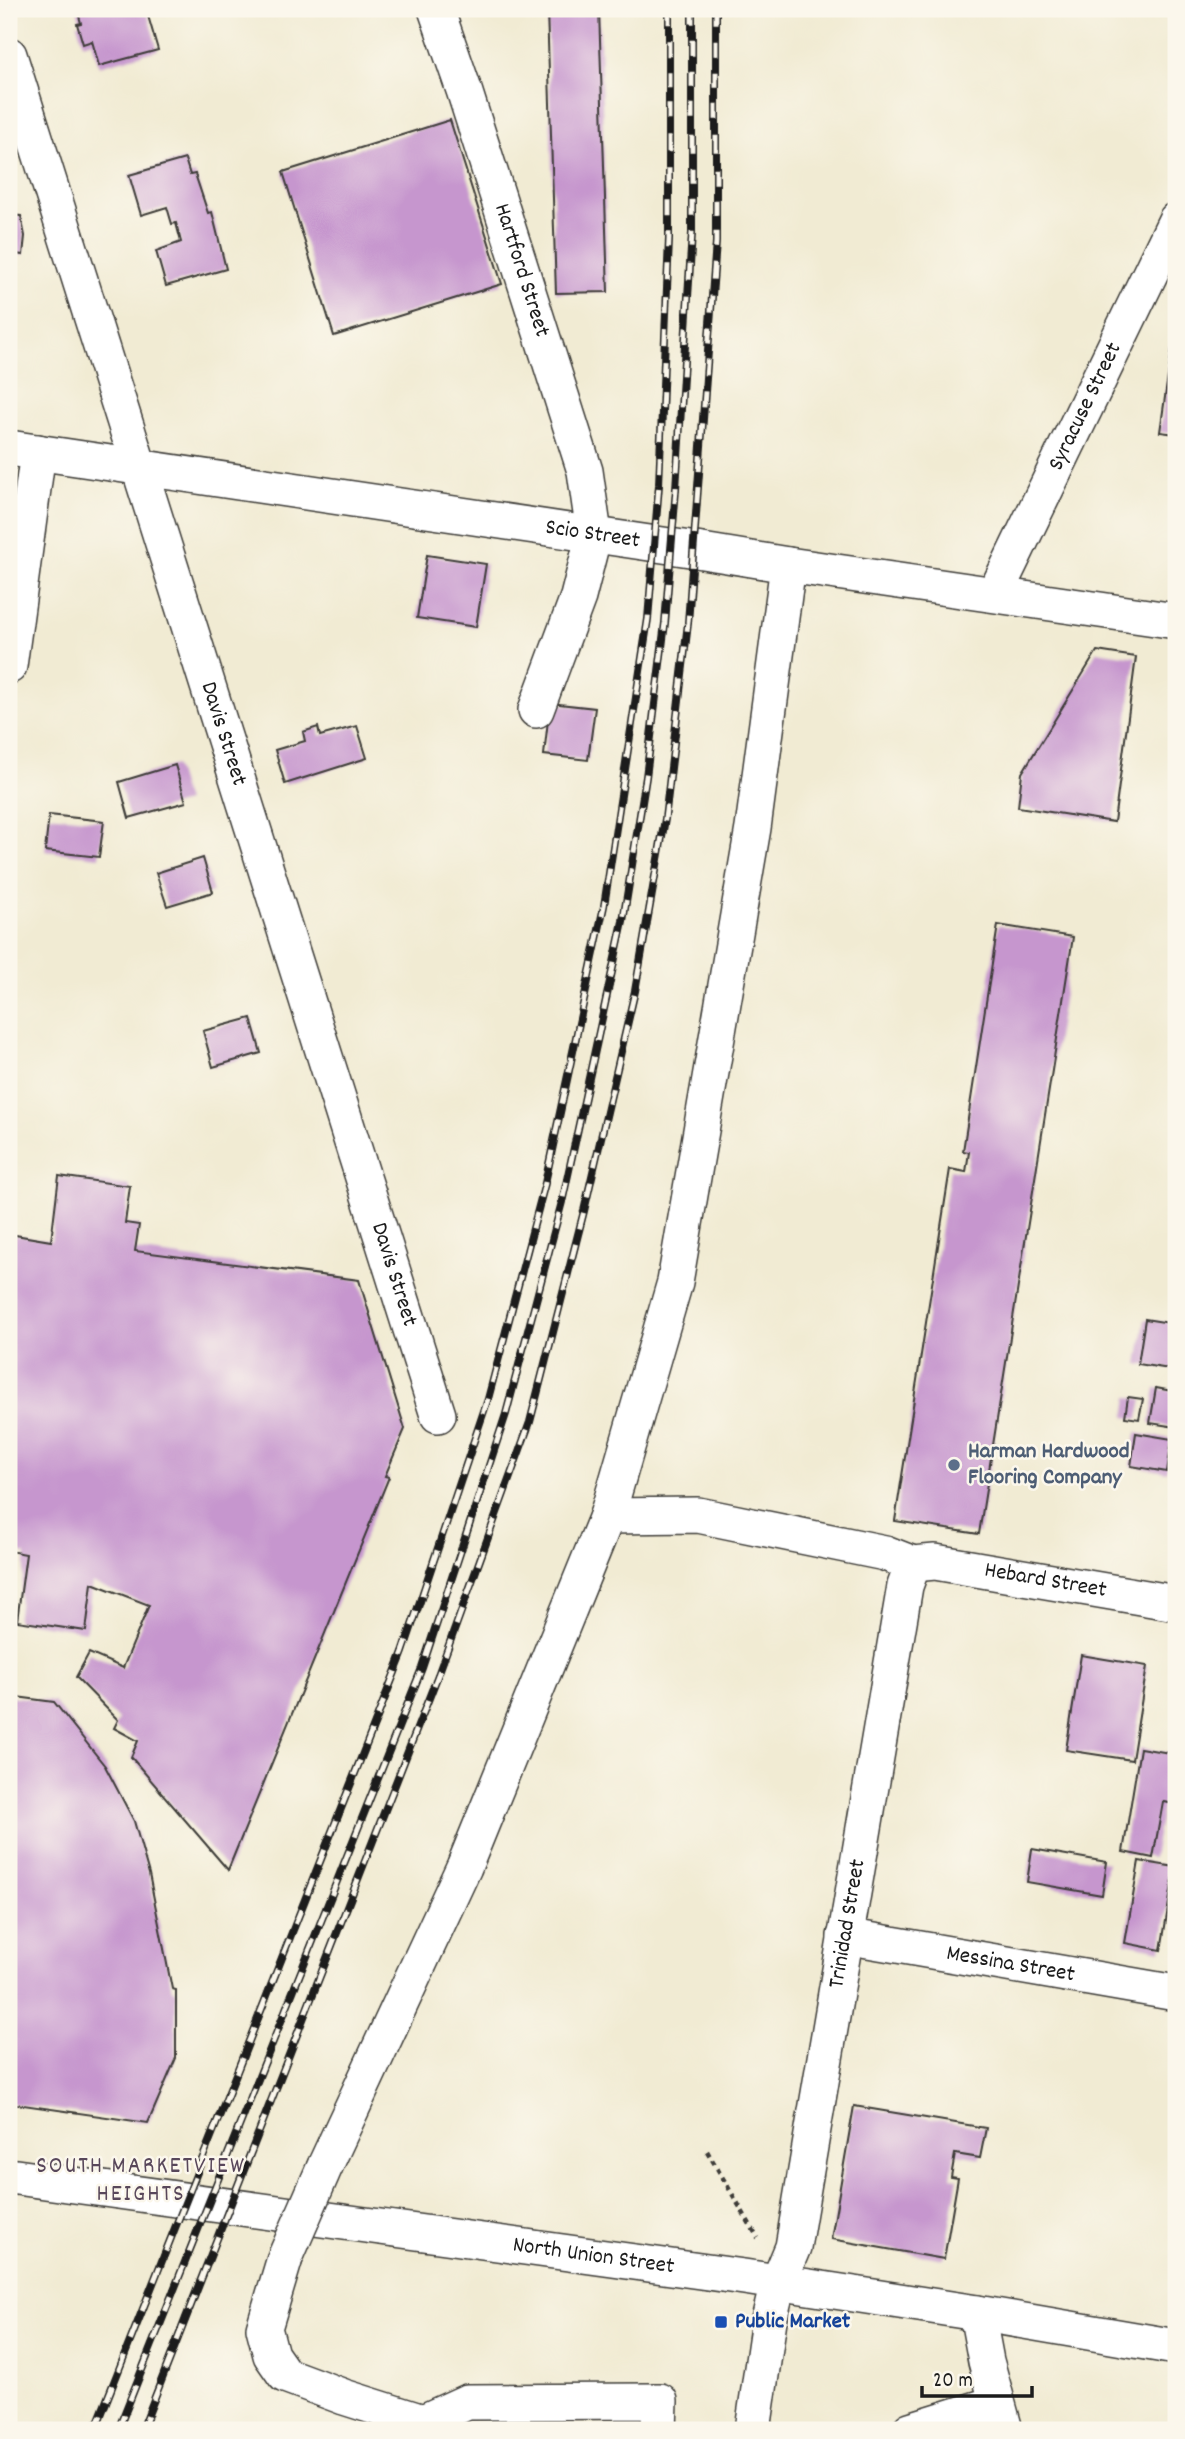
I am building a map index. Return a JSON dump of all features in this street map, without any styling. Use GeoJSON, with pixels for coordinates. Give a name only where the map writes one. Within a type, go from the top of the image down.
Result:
{"type":"FeatureCollection","features":[{"type":"Feature","properties":{"kind":"street","name":"Hartford Street"},"geometry":{"type":"LineString","coordinates":[[436,9],[585,471],[594,534]]}},
{"type":"Feature","properties":{"kind":"street","name":"Davis Street"},"geometry":{"type":"LineString","coordinates":[[9,55],[438,1415]]}},
{"type":"Feature","properties":{"kind":"street","name":"Syracuse Street"},"geometry":{"type":"LineString","coordinates":[[995,594],[1176,220]]}},
{"type":"Feature","properties":{"kind":"street","name":"Scio Street"},"geometry":{"type":"LineString","coordinates":[[24,450],[1176,621]]}},
{"type":"Feature","properties":{"kind":"street"},"geometry":{"type":"LineString","coordinates":[[9,666],[24,450]]}},
{"type":"Feature","properties":{"kind":"street"},"geometry":{"type":"LineString","coordinates":[[536,710],[579,597],[594,534]]}},
{"type":"Feature","properties":{"kind":"street"},"geometry":{"type":"LineString","coordinates":[[659,2430],[660,2402],[467,2402],[425,2426],[285,2375],[271,2356],[264,2328],[285,2258],[324,2166],[464,1867],[607,1516],[675,1282],[753,828],[788,565]]}},
{"type":"Feature","properties":{"kind":"street","name":"Hebard Street"},"geometry":{"type":"LineString","coordinates":[[607,1516],[698,1515],[885,1553],[913,1564],[935,1562],[1176,1603]]}},
{"type":"Feature","properties":{"kind":"street","name":"Trinidad Street"},"geometry":{"type":"LineString","coordinates":[[753,2430],[769,2320],[778,2283],[793,2247],[905,1586],[913,1564]]}},
{"type":"Feature","properties":{"kind":"street","name":"Messina Street"},"geometry":{"type":"LineString","coordinates":[[845,1936],[1176,1993]]}},
{"type":"Feature","properties":{"kind":"street","name":"North Union Street"},"geometry":{"type":"LineString","coordinates":[[9,2176],[778,2283],[1176,2347]]}},
{"type":"Feature","properties":{"kind":"street"},"geometry":{"type":"LineString","coordinates":[[910,2430],[1001,2416],[986,2361],[977,2313]]}},
{"type":"Feature","properties":{"kind":"path"},"geometry":{"type":"LineString","coordinates":[[707,2151],[758,2238]]}},
{"type":"Feature","properties":{"kind":"building"},"geometry":{"type":"Polygon","coordinates":[[[77,9],[146,9],[158,50],[99,66],[92,41],[83,44],[77,24],[81,23],[77,9]]]}},
{"type":"Feature","properties":{"kind":"building"},"geometry":{"type":"Polygon","coordinates":[[[547,9],[599,9],[608,292],[556,293],[547,9]]]}},
{"type":"Feature","properties":{"kind":"building"},"geometry":{"type":"Polygon","coordinates":[[[450,120],[502,284],[334,336],[283,172],[450,120]]]}},
{"type":"Feature","properties":{"kind":"building"},"geometry":{"type":"Polygon","coordinates":[[[185,159],[190,175],[195,174],[208,213],[212,212],[226,269],[166,286],[156,251],[181,242],[176,223],[172,224],[167,207],[141,215],[129,175],[185,159]]]}},
{"type":"Feature","properties":{"kind":"building"},"geometry":{"type":"Polygon","coordinates":[[[9,215],[21,216],[25,236],[23,255],[9,253],[9,215]]]}},
{"type":"Feature","properties":{"kind":"building"},"geometry":{"type":"Polygon","coordinates":[[[1174,334],[1176,335],[1176,434],[1160,432],[1174,334]]]}},
{"type":"Feature","properties":{"kind":"building"},"geometry":{"type":"Polygon","coordinates":[[[427,555],[486,564],[476,627],[417,618],[427,555]]]}},
{"type":"Feature","properties":{"kind":"building"},"geometry":{"type":"Polygon","coordinates":[[[1097,651],[1136,657],[1114,822],[1018,807],[1022,773],[1097,651]]]}},
{"type":"Feature","properties":{"kind":"building"},"geometry":{"type":"Polygon","coordinates":[[[550,703],[595,708],[588,760],[544,755],[550,703]]]}},
{"type":"Feature","properties":{"kind":"building"},"geometry":{"type":"Polygon","coordinates":[[[357,726],[367,758],[285,784],[275,750],[305,741],[303,732],[318,727],[320,736],[357,726]]]}},
{"type":"Feature","properties":{"kind":"building"},"geometry":{"type":"Polygon","coordinates":[[[175,765],[186,802],[129,818],[119,782],[175,765]]]}},
{"type":"Feature","properties":{"kind":"building"},"geometry":{"type":"Polygon","coordinates":[[[49,815],[104,821],[99,857],[45,851],[49,815]]]}},
{"type":"Feature","properties":{"kind":"building"},"geometry":{"type":"Polygon","coordinates":[[[203,858],[213,892],[167,906],[156,873],[203,858]]]}},
{"type":"Feature","properties":{"kind":"building"},"geometry":{"type":"Polygon","coordinates":[[[998,925],[1073,937],[979,1534],[895,1521],[950,1169],[966,1172],[969,1152],[963,1151],[998,925]]]}},
{"type":"Feature","properties":{"kind":"building"},"geometry":{"type":"Polygon","coordinates":[[[251,1018],[261,1053],[213,1067],[203,1031],[251,1018]]]}},
{"type":"Feature","properties":{"kind":"building"},"geometry":{"type":"Polygon","coordinates":[[[59,1176],[130,1186],[125,1223],[139,1225],[135,1251],[359,1280],[405,1429],[385,1476],[389,1477],[228,1870],[131,1757],[138,1741],[114,1728],[118,1720],[76,1677],[89,1653],[123,1668],[149,1605],[92,1583],[86,1631],[17,1621],[26,1554],[9,1551],[9,1234],[51,1241],[59,1176]]]}},
{"type":"Feature","properties":{"kind":"building"},"geometry":{"type":"Polygon","coordinates":[[[1145,1319],[1176,1324],[1176,1370],[1138,1364],[1145,1319]]]}},
{"type":"Feature","properties":{"kind":"building"},"geometry":{"type":"Polygon","coordinates":[[[1173,1382],[1176,1383],[1176,1427],[1150,1423],[1156,1388],[1172,1391],[1173,1382]]]}},
{"type":"Feature","properties":{"kind":"building"},"geometry":{"type":"Polygon","coordinates":[[[1128,1397],[1143,1399],[1139,1419],[1125,1417],[1128,1397]]]}},
{"type":"Feature","properties":{"kind":"building"},"geometry":{"type":"Polygon","coordinates":[[[1136,1433],[1172,1439],[1167,1472],[1131,1466],[1136,1433]]]}},
{"type":"Feature","properties":{"kind":"building"},"geometry":{"type":"Polygon","coordinates":[[[1081,1655],[1147,1666],[1132,1760],[1066,1750],[1081,1655]]]}},
{"type":"Feature","properties":{"kind":"building"},"geometry":{"type":"Polygon","coordinates":[[[9,1696],[54,1702],[105,1766],[134,1821],[149,1874],[172,1989],[176,1990],[176,2058],[148,2123],[9,2103],[9,1696]]]}},
{"type":"Feature","properties":{"kind":"building"},"geometry":{"type":"Polygon","coordinates":[[[1140,1748],[1176,1754],[1176,1804],[1163,1802],[1153,1858],[1123,1852],[1140,1748]]]}},
{"type":"Feature","properties":{"kind":"building"},"geometry":{"type":"Polygon","coordinates":[[[1032,1849],[1107,1862],[1102,1895],[1027,1882],[1032,1849]]]}},
{"type":"Feature","properties":{"kind":"building"},"geometry":{"type":"Polygon","coordinates":[[[1139,1861],[1175,1867],[1161,1950],[1125,1943],[1139,1861]]]}},
{"type":"Feature","properties":{"kind":"building"},"geometry":{"type":"Polygon","coordinates":[[[854,2106],[986,2128],[980,2158],[955,2154],[951,2177],[958,2178],[944,2259],[831,2239],[854,2106]]]}},
{"type":"Feature","properties":{"kind":"railway"},"geometry":{"type":"LineString","coordinates":[[95,2430],[403,1652],[488,1399],[545,1183],[604,906],[648,619],[659,485],[669,239],[669,9]]}},
{"type":"Feature","properties":{"kind":"railway"},"geometry":{"type":"LineString","coordinates":[[118,2430],[422,1668],[506,1414],[563,1198],[623,921],[646,777],[665,623],[692,233],[692,9]]}},
{"type":"Feature","properties":{"kind":"railway"},"geometry":{"type":"LineString","coordinates":[[142,2430],[438,1675],[530,1422],[584,1211],[635,991],[665,819],[688,623],[716,242],[716,9]]}},
{"type":"Feature","properties":{"kind":"place","name":"Harman Hardwood Flooring Company"},"geometry":{"type":"Point","coordinates":[954,1465]}},
{"type":"Feature","properties":{"kind":"place","name":"Public Market"},"geometry":{"type":"Point","coordinates":[721,2322]}},
{"type":"Feature","properties":{"kind":"district","name":"SOUTH MARKETVIEW HEIGHTS"},"geometry":{"type":"Point","coordinates":[141,2181]}}]}
